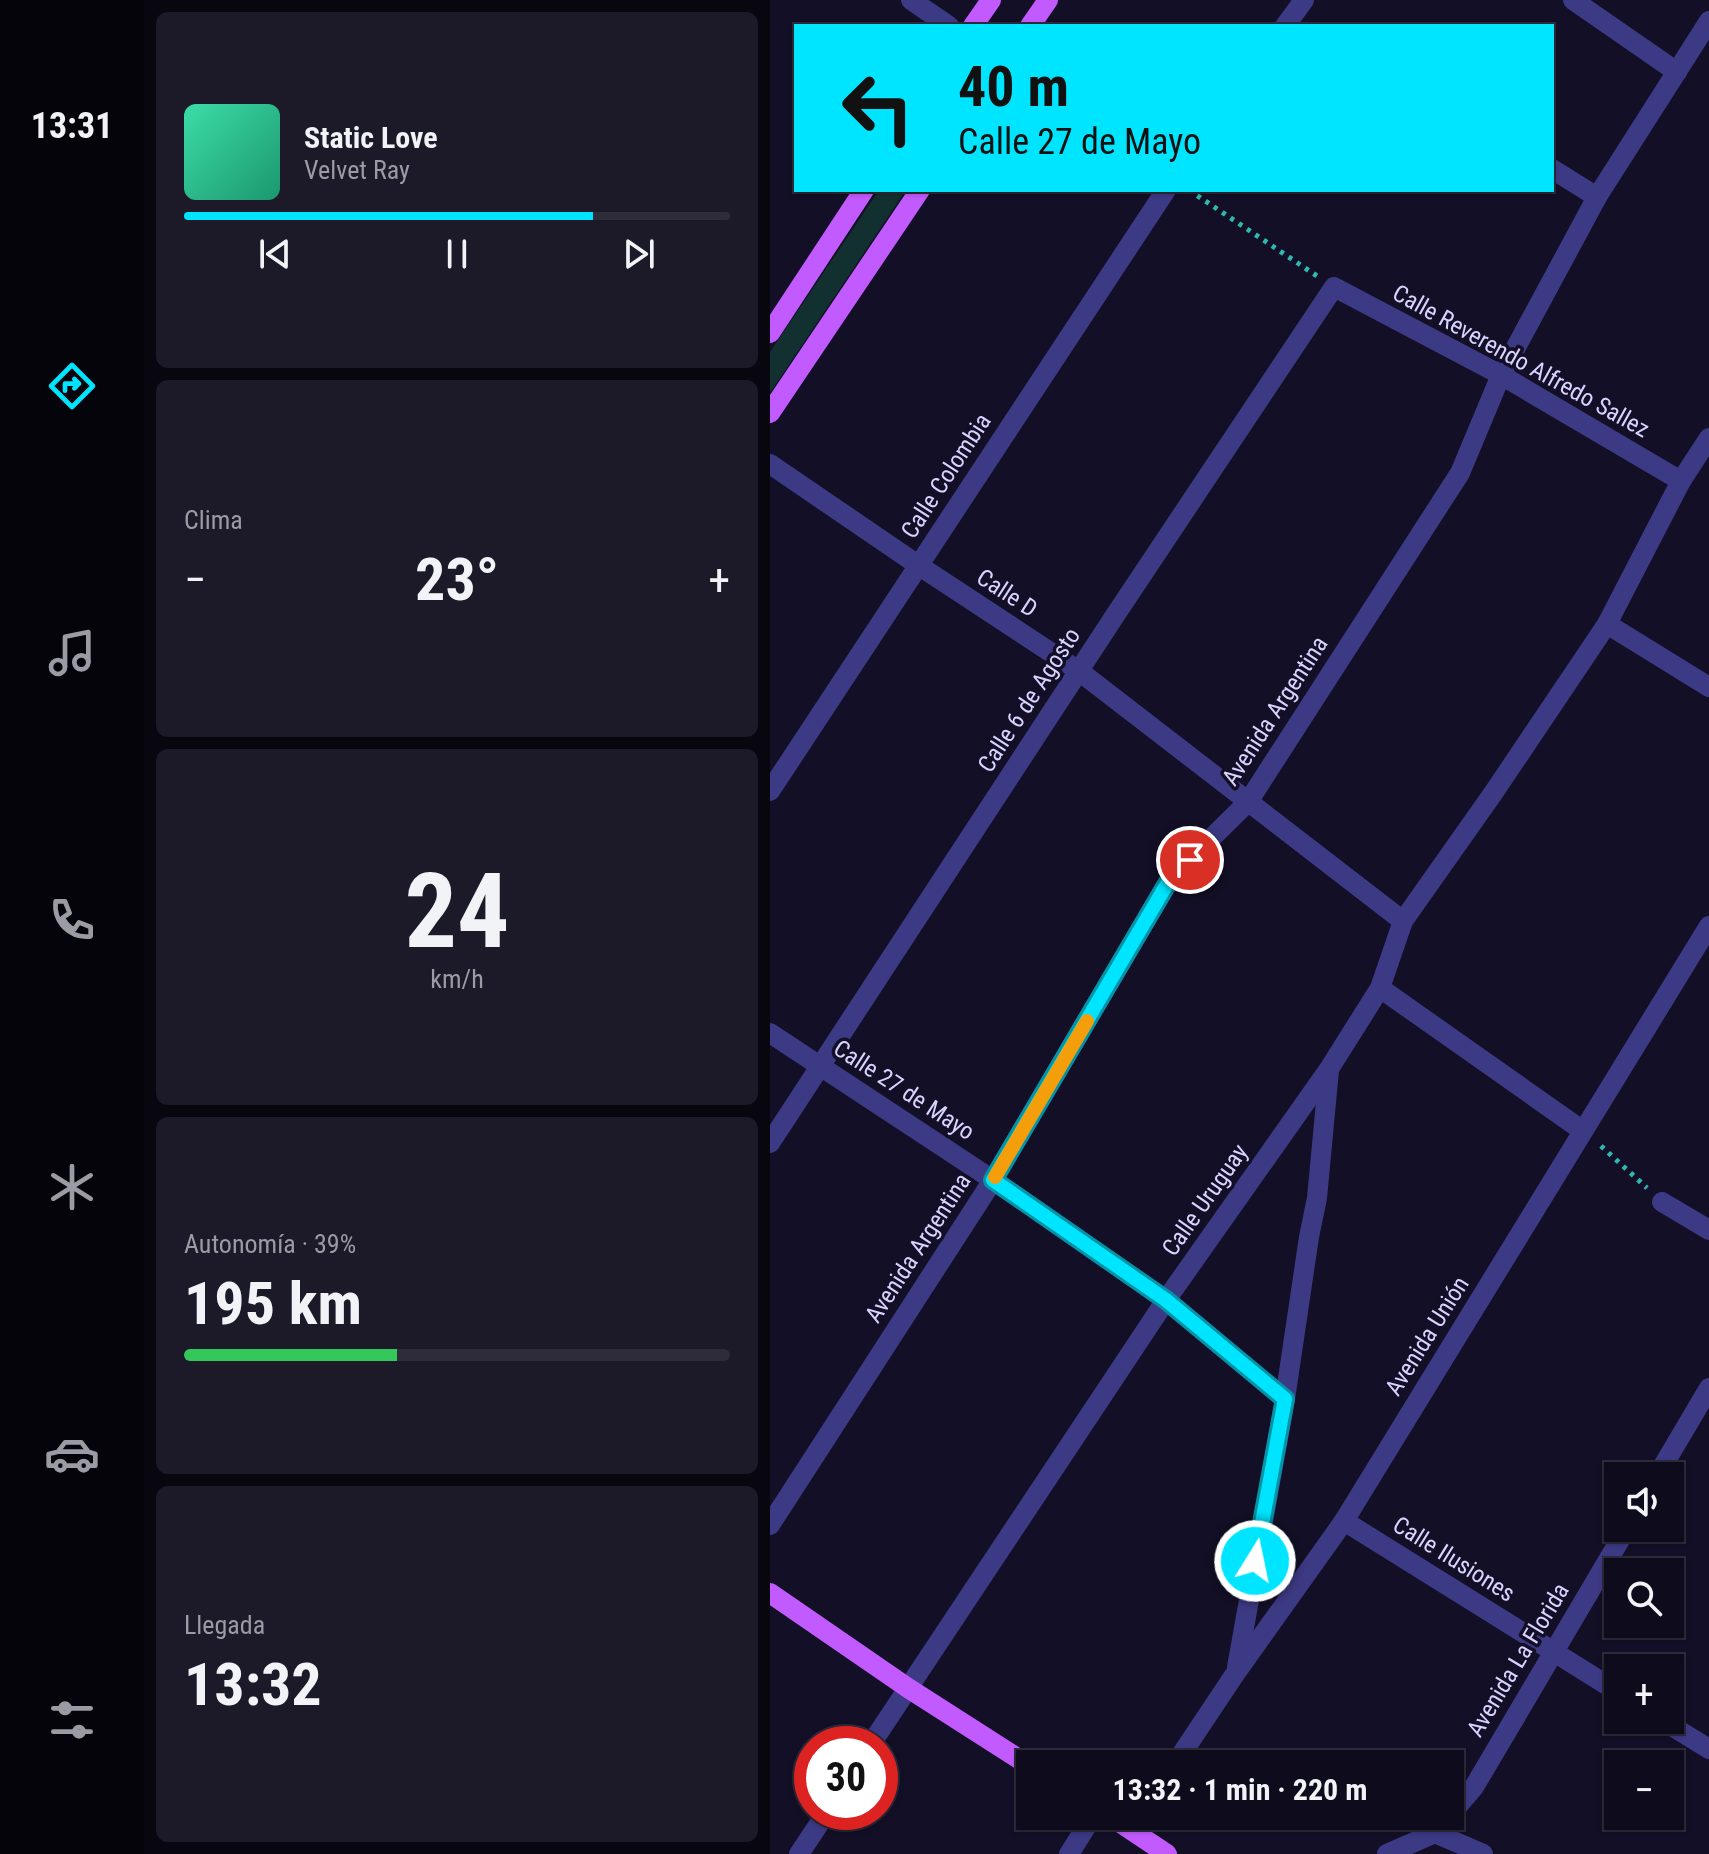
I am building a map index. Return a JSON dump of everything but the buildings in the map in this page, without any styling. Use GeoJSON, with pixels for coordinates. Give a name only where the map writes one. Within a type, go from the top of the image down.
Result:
{"type":"FeatureCollection","features":[{"type":"Feature","properties":{"kind":"main road"},"geometry":{"type":"LineString","coordinates":[[974,24],[991,0]]}},
{"type":"Feature","properties":{"kind":"main road"},"geometry":{"type":"LineString","coordinates":[[1031,24],[1048,0]]}},
{"type":"Feature","properties":{"kind":"main road"},"geometry":{"type":"LineString","coordinates":[[770,333],[863,192]]}},
{"type":"Feature","properties":{"kind":"main road"},"geometry":{"type":"LineString","coordinates":[[770,413],[919,192]]}},
{"type":"Feature","properties":{"kind":"main road"},"geometry":{"type":"LineString","coordinates":[[770,1593],[908,1688],[1016,1757]]}},
{"type":"Feature","properties":{"kind":"main road"},"geometry":{"type":"LineString","coordinates":[[1142,1830],[1167,1854]]}},
{"type":"Feature","properties":{"kind":"street"},"geometry":{"type":"LineString","coordinates":[[911,0],[946,24]]}},
{"type":"Feature","properties":{"kind":"street"},"geometry":{"type":"LineString","coordinates":[[1286,24],[1304,0]]}},
{"type":"Feature","properties":{"kind":"street"},"geometry":{"type":"LineString","coordinates":[[1573,0],[1677,72]]}},
{"type":"Feature","properties":{"kind":"street","name":"Avenida Argentina"},"geometry":{"type":"LineString","coordinates":[[770,1525],[993,1180],[1170,879],[1248,802],[1460,473],[1501,375],[1597,197],[1709,21]]}},
{"type":"Feature","properties":{"kind":"street"},"geometry":{"type":"LineString","coordinates":[[1554,170],[1597,197]]}},
{"type":"Feature","properties":{"kind":"street","name":"Calle Colombia"},"geometry":{"type":"LineString","coordinates":[[770,791],[1165,192]]}},
{"type":"Feature","properties":{"kind":"street","name":"Calle Reverendo Alfredo Sallez"},"geometry":{"type":"LineString","coordinates":[[1334,287],[1501,375],[1681,481]]}},
{"type":"Feature","properties":{"kind":"street","name":"Calle 6 de Agosto"},"geometry":{"type":"LineString","coordinates":[[770,1143],[1334,287]]}},
{"type":"Feature","properties":{"kind":"street","name":"Calle Uruguay"},"geometry":{"type":"LineString","coordinates":[[883,1726],[1166,1300],[1329,1069],[1380,988],[1403,921],[1607,624],[1681,481],[1709,438]]}},
{"type":"Feature","properties":{"kind":"street","name":"Calle D"},"geometry":{"type":"LineString","coordinates":[[770,464],[1079,671],[1248,802]]}},
{"type":"Feature","properties":{"kind":"street"},"geometry":{"type":"LineString","coordinates":[[1607,624],[1709,687]]}},
{"type":"Feature","properties":{"kind":"street"},"geometry":{"type":"LineString","coordinates":[[1248,802],[1403,921]]}},
{"type":"Feature","properties":{"kind":"street","name":"Avenida Unión"},"geometry":{"type":"LineString","coordinates":[[1184,1750],[1344,1521],[1709,926]]}},
{"type":"Feature","properties":{"kind":"street"},"geometry":{"type":"LineString","coordinates":[[1380,988],[1583,1131]]}},
{"type":"Feature","properties":{"kind":"street","name":"Calle 27 de Mayo"},"geometry":{"type":"LineString","coordinates":[[770,1033],[993,1180],[1166,1300],[1285,1399]]}},
{"type":"Feature","properties":{"kind":"street"},"geometry":{"type":"LineString","coordinates":[[1235,1674],[1285,1399],[1317,1198],[1329,1069]]}},
{"type":"Feature","properties":{"kind":"street"},"geometry":{"type":"LineString","coordinates":[[1662,1202],[1709,1230]]}},
{"type":"Feature","properties":{"kind":"street"},"geometry":{"type":"LineString","coordinates":[[1665,1462],[1709,1388]]}},
{"type":"Feature","properties":{"kind":"street","name":"Calle Ilusiones"},"geometry":{"type":"LineString","coordinates":[[1344,1521],[1604,1683]]}},
{"type":"Feature","properties":{"kind":"street","name":"Avenida La Florida"},"geometry":{"type":"LineString","coordinates":[[1464,1799],[1619,1542]]}},
{"type":"Feature","properties":{"kind":"street"},"geometry":{"type":"LineString","coordinates":[[1684,1734],[1709,1749]]}},
{"type":"Feature","properties":{"kind":"street"},"geometry":{"type":"LineString","coordinates":[[799,1854],[815,1830]]}},
{"type":"Feature","properties":{"kind":"street"},"geometry":{"type":"LineString","coordinates":[[1069,1854],[1084,1830]]}},
{"type":"Feature","properties":{"kind":"street","name":"Avenida La Florida"},"geometry":{"type":"LineString","coordinates":[[1387,1854],[1438,1830]]}},
{"type":"Feature","properties":{"kind":"street"},"geometry":{"type":"LineString","coordinates":[[1435,1833],[1483,1854]]}},
{"type":"Feature","properties":{"kind":"path"},"geometry":{"type":"LineString","coordinates":[[1192,192],[1334,287]]}},
{"type":"Feature","properties":{"kind":"path"},"geometry":{"type":"LineString","coordinates":[[1583,1131],[1662,1202]]}},
{"type":"Feature","properties":{"kind":"green space"},"geometry":{"type":"Polygon","coordinates":[[[878,192],[905,192],[770,393],[770,352],[878,192]]]}},
{"type":"Feature","properties":{"kind":"slow traffic"},"geometry":{"type":"LineString","coordinates":[[995,1177],[1087,1021]]}},
{"type":"Feature","properties":{"kind":"route"},"geometry":{"type":"LineString","coordinates":[[1190,860],[1170,879],[993,1180],[1166,1300],[1285,1399],[1255,1561]]}}]}
